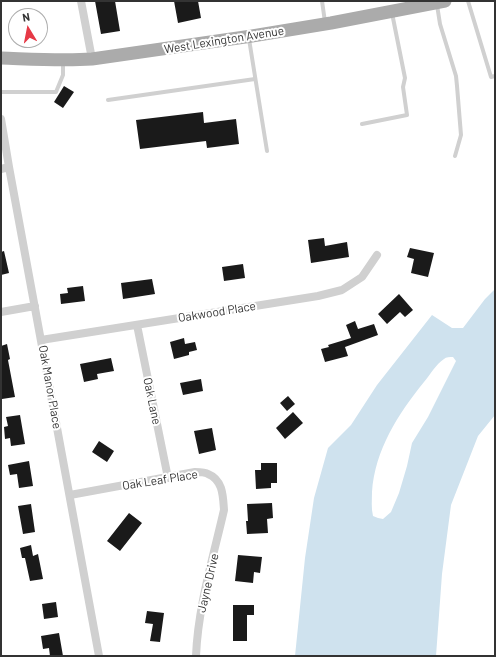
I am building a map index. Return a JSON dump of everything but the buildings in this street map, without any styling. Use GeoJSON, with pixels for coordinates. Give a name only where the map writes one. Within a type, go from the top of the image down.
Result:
{"type":"FeatureCollection","features":[{"type":"Feature","properties":{"kind":"main road","name":"West Lexington Avenue"},"geometry":{"type":"LineString","coordinates":[[1,58],[63,60],[92,59],[325,24],[440,2]]}},
{"type":"Feature","properties":{"kind":"street"},"geometry":{"type":"LineString","coordinates":[[81,1],[92,59]]}},
{"type":"Feature","properties":{"kind":"street","name":"Oak Manor Place"},"geometry":{"type":"LineString","coordinates":[[1,119],[5,168],[42,340],[99,656]]}},
{"type":"Feature","properties":{"kind":"street","name":"Oakwood Place"},"geometry":{"type":"LineString","coordinates":[[42,340],[318,296],[342,290],[362,277],[377,255]]}},
{"type":"Feature","properties":{"kind":"street"},"geometry":{"type":"LineString","coordinates":[[1,312],[35,306]]}},
{"type":"Feature","properties":{"kind":"street","name":"Oak Lane"},"geometry":{"type":"LineString","coordinates":[[136,325],[168,478]]}},
{"type":"Feature","properties":{"kind":"street","name":"Oak Leaf Place"},"geometry":{"type":"LineString","coordinates":[[70,495],[195,472],[208,473],[218,481],[223,494],[224,510]]}},
{"type":"Feature","properties":{"kind":"street","name":"Jayne Drive"},"geometry":{"type":"LineString","coordinates":[[196,656],[197,635],[202,608],[224,510]]}},
{"type":"Feature","properties":{"kind":"lane"},"geometry":{"type":"LineString","coordinates":[[322,1],[325,24]]}},
{"type":"Feature","properties":{"kind":"lane"},"geometry":{"type":"LineString","coordinates":[[468,1],[491,77],[495,76]]}},
{"type":"Feature","properties":{"kind":"lane"},"geometry":{"type":"LineString","coordinates":[[440,2],[440,24],[456,76],[457,86],[461,136],[455,156]]}},
{"type":"Feature","properties":{"kind":"lane"},"geometry":{"type":"LineString","coordinates":[[362,124],[407,116],[403,87],[405,78],[392,11]]}},
{"type":"Feature","properties":{"kind":"lane"},"geometry":{"type":"LineString","coordinates":[[249,36],[266,151]]}},
{"type":"Feature","properties":{"kind":"lane"},"geometry":{"type":"LineString","coordinates":[[1,92],[56,92],[64,75],[63,60]]}},
{"type":"Feature","properties":{"kind":"lane"},"geometry":{"type":"LineString","coordinates":[[108,100],[255,79]]}},
{"type":"Feature","properties":{"kind":"water"},"geometry":{"type":"Polygon","coordinates":[[[495,289],[495,415],[478,436],[451,505],[442,574],[436,656],[295,656],[305,558],[314,498],[328,448],[351,425],[377,385],[432,315],[452,328],[463,328],[485,299],[495,289]],[[448,357],[438,364],[414,394],[389,433],[374,477],[372,492],[373,516],[383,519],[391,512],[399,493],[412,443],[428,417],[456,361],[453,357],[448,357]]]}}]}
